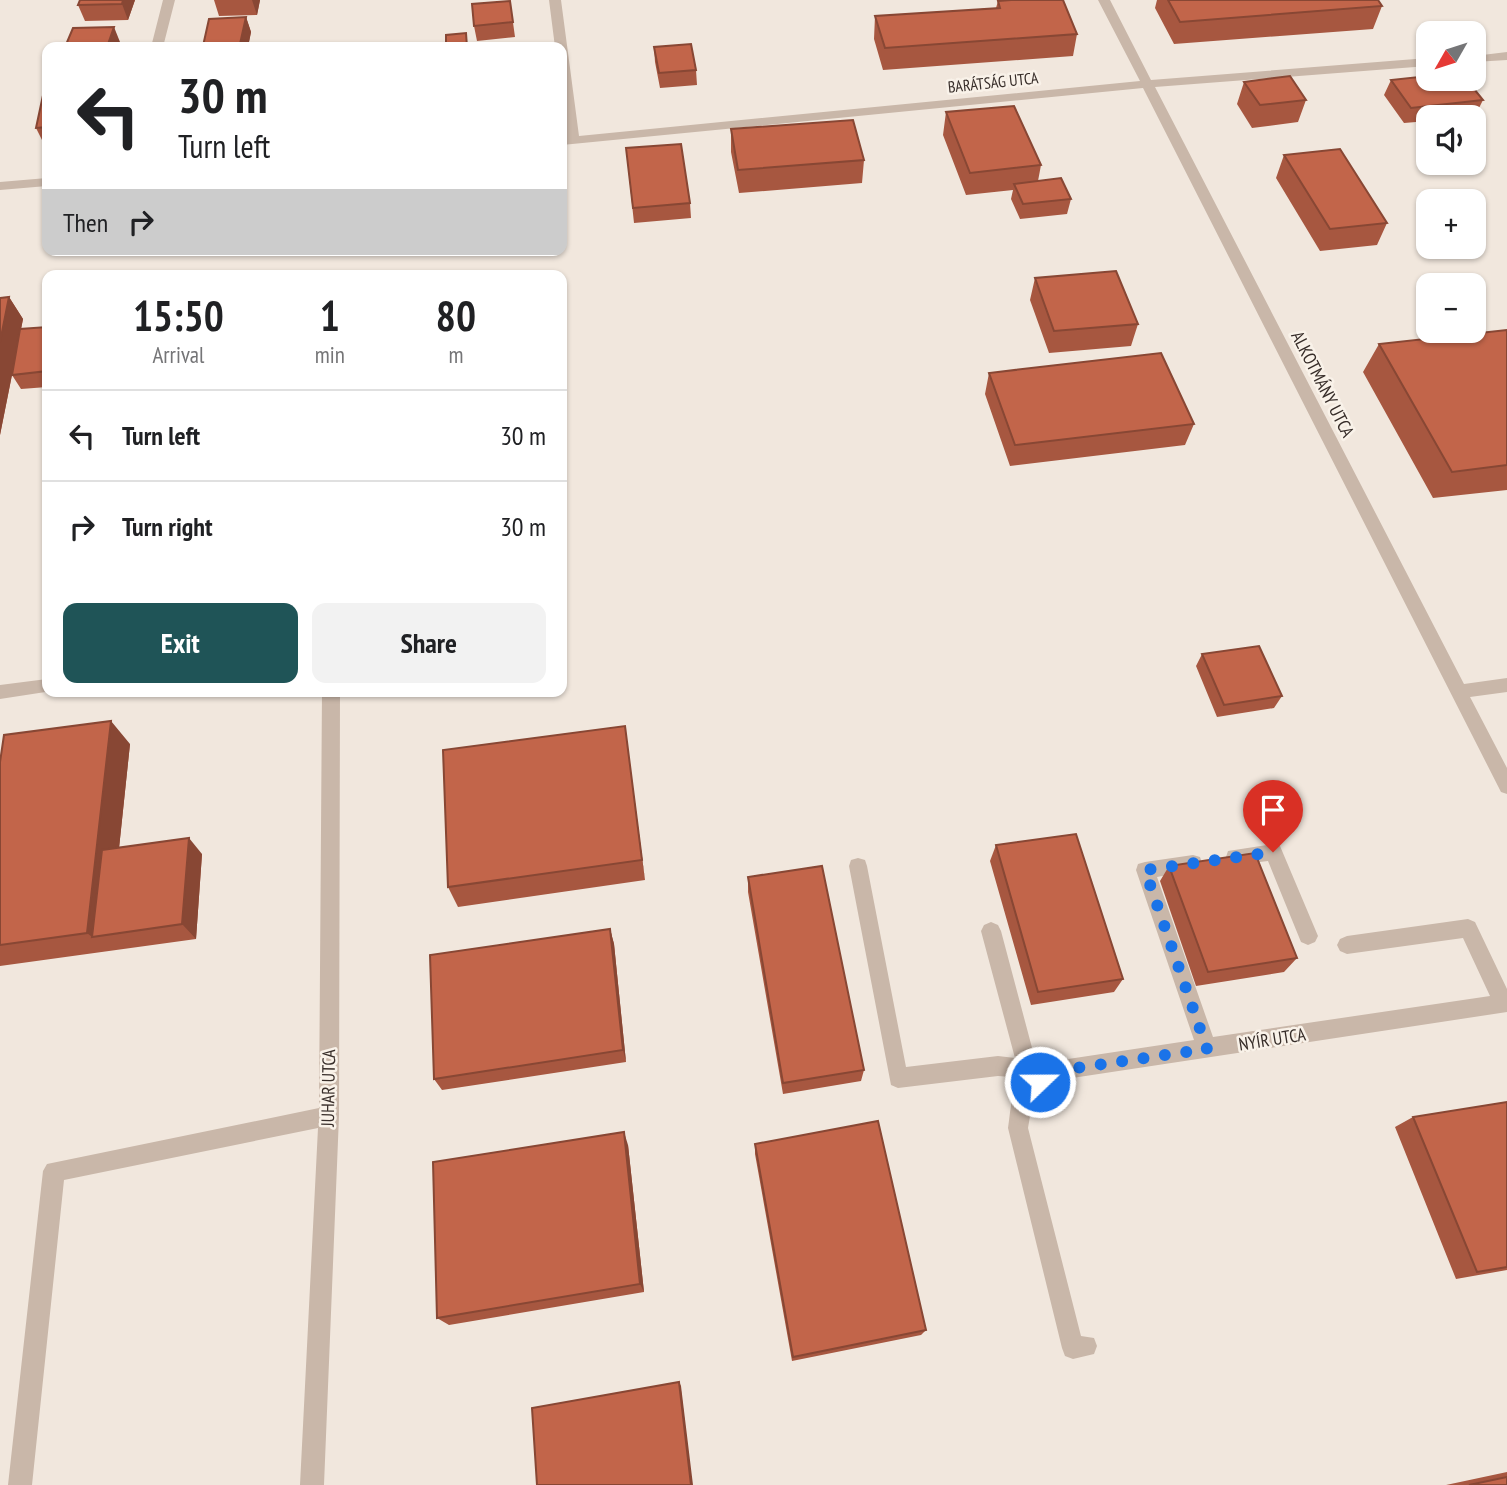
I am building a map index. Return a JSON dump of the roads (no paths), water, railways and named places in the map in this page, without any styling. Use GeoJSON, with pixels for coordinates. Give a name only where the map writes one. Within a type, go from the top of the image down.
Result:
{"type":"FeatureCollection","features":[{"type":"Feature","properties":{"kind":"street"},"geometry":{"type":"LineString","coordinates":[[158,42],[169,0]]}},
{"type":"Feature","properties":{"kind":"street"},"geometry":{"type":"LineString","coordinates":[[555,0],[561,42]]}},
{"type":"Feature","properties":{"kind":"street","name":"ALKOTMÁNY UTCA"},"geometry":{"type":"LineString","coordinates":[[1104,0],[1507,786]]}},
{"type":"Feature","properties":{"kind":"street"},"geometry":{"type":"LineString","coordinates":[[1486,58],[1507,56]]}},
{"type":"Feature","properties":{"kind":"street","name":"BARÁTSÁG UTCA"},"geometry":{"type":"LineString","coordinates":[[568,141],[1147,84],[1416,63]]}},
{"type":"Feature","properties":{"kind":"street"},"geometry":{"type":"LineString","coordinates":[[0,186],[42,182]]}},
{"type":"Feature","properties":{"kind":"street"},"geometry":{"type":"LineString","coordinates":[[1459,692],[1507,685]]}},
{"type":"Feature","properties":{"kind":"street"},"geometry":{"type":"LineString","coordinates":[[0,692],[42,688]]}},
{"type":"Feature","properties":{"kind":"street","name":"JUHAR UTCA"},"geometry":{"type":"LineString","coordinates":[[312,1485],[329,1116],[331,697]]}},
{"type":"Feature","properties":{"kind":"street"},"geometry":{"type":"LineString","coordinates":[[1207,1049],[1145,870],[1273,852],[1308,936]]}},
{"type":"Feature","properties":{"kind":"street"},"geometry":{"type":"LineString","coordinates":[[858,866],[898,1079],[998,1066],[1055,1071]]}},
{"type":"Feature","properties":{"kind":"street"},"geometry":{"type":"LineString","coordinates":[[1347,945],[1468,928],[1506,1004]]}},
{"type":"Feature","properties":{"kind":"street"},"geometry":{"type":"LineString","coordinates":[[991,931],[1028,1069]]}},
{"type":"Feature","properties":{"kind":"street","name":"NYÍR UTCA"},"geometry":{"type":"LineString","coordinates":[[1086,1346],[1073,1348],[1018,1128],[1024,1092],[1055,1071],[1506,1004]]}},
{"type":"Feature","properties":{"kind":"street"},"geometry":{"type":"LineString","coordinates":[[20,1485],[54,1171],[329,1116]]}}]}
